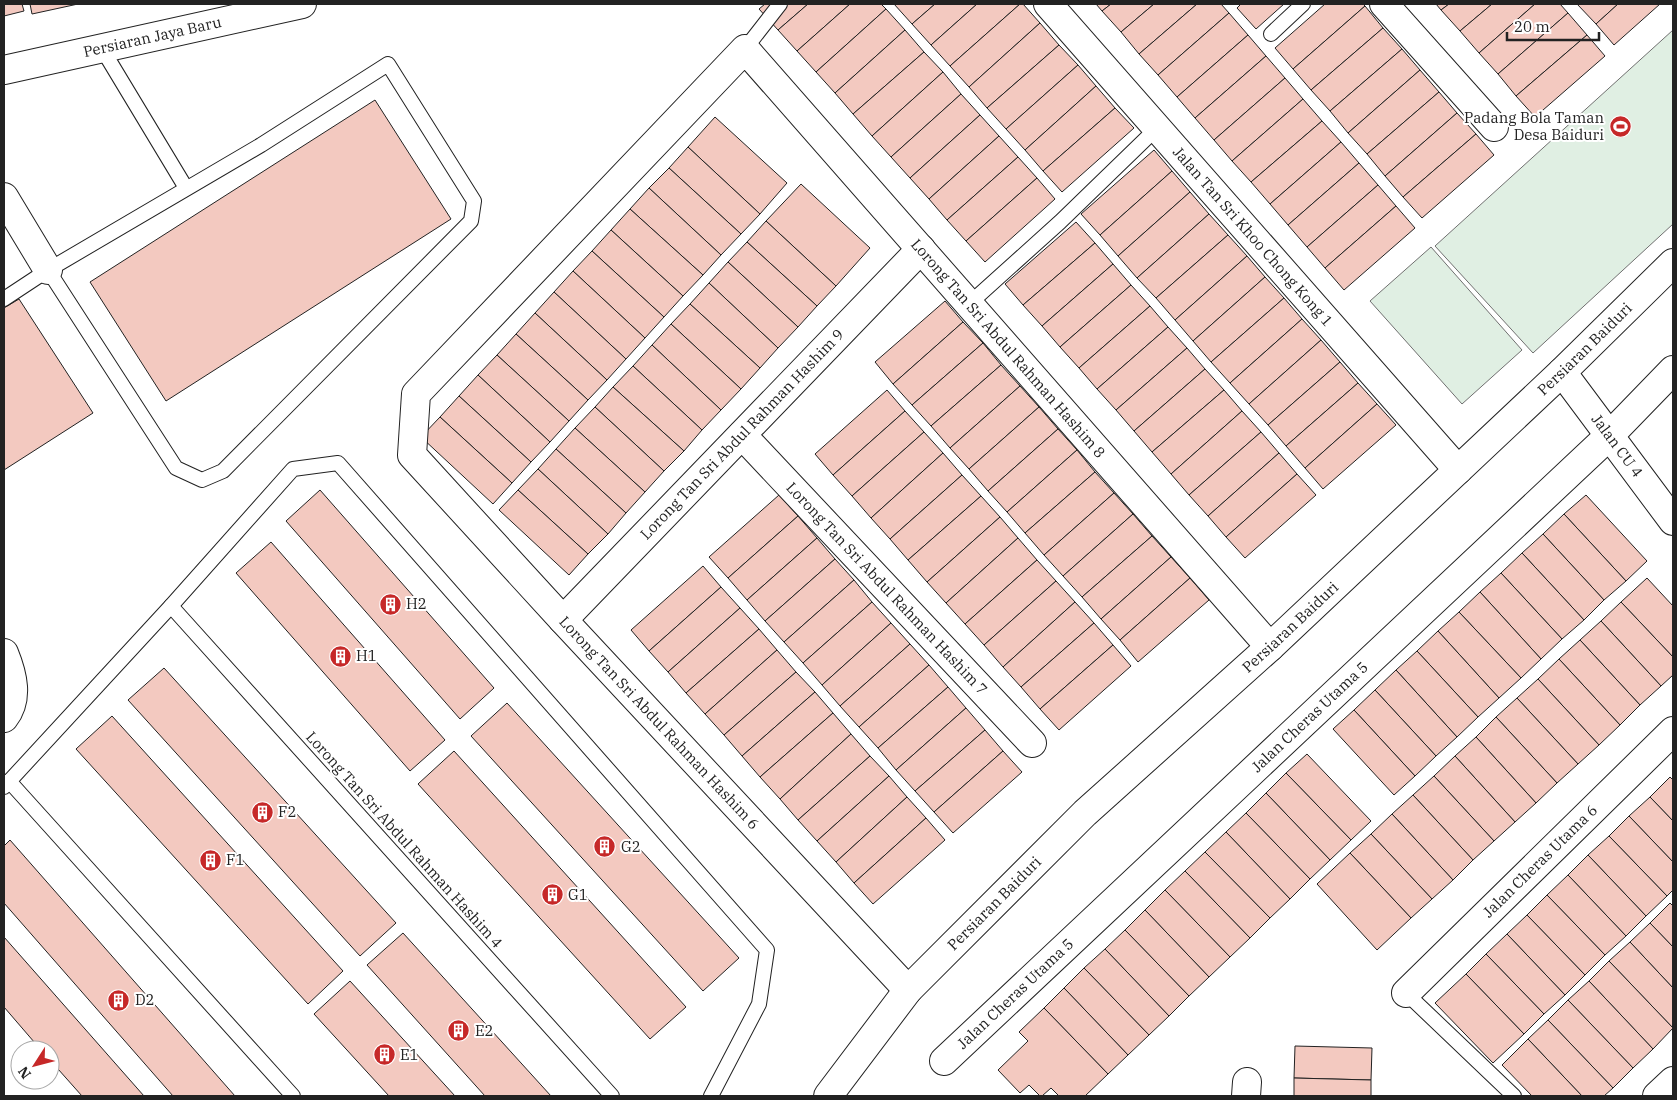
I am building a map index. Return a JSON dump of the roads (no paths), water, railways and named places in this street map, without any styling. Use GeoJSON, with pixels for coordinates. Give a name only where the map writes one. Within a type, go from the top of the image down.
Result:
{"type":"FeatureCollection","features":[{"type":"Feature","properties":{"kind":"street","name":"Persiaran Jaya Baru"},"geometry":{"type":"LineString","coordinates":[[4,70],[302,4]]}},
{"type":"Feature","properties":{"kind":"street","name":"Jalan Tan Sri Khoo Chong Kong 1"},"geometry":{"type":"LineString","coordinates":[[1048,4],[1458,470]]}},
{"type":"Feature","properties":{"kind":"street"},"geometry":{"type":"LineString","coordinates":[[1384,4],[1494,127]]}},
{"type":"Feature","properties":{"kind":"street","name":"Lorong Tan Sri Abdul Rahman Hashim 8"},"geometry":{"type":"LineString","coordinates":[[746,49],[1270,647]]}},
{"type":"Feature","properties":{"kind":"street","name":"Lorong Tan Sri Abdul Rahman Hashim 6"},"geometry":{"type":"LineString","coordinates":[[746,49],[416,394],[412,455],[908,990]]}},
{"type":"Feature","properties":{"kind":"street"},"geometry":{"type":"LineString","coordinates":[[4,197],[48,270]]}},
{"type":"Feature","properties":{"kind":"street","name":"Lorong Tan Sri Abdul Rahman Hashim 9"},"geometry":{"type":"LineString","coordinates":[[563,620],[921,250]]}},
{"type":"Feature","properties":{"kind":"street","name":"Persiaran Baiduri"},"geometry":{"type":"LineString","coordinates":[[828,1096],[908,990],[1085,813],[1270,647],[1562,372],[1673,263]]}},
{"type":"Feature","properties":{"kind":"street","name":"Jalan Cheras Utama 5"},"geometry":{"type":"LineString","coordinates":[[944,1061],[1610,435],[1673,370]]}},
{"type":"Feature","properties":{"kind":"street","name":"Jalan CU 4"},"geometry":{"type":"LineString","coordinates":[[1562,372],[1673,521]]}},
{"type":"Feature","properties":{"kind":"street","name":"Lorong Tan Sri Abdul Rahman Hashim 7"},"geometry":{"type":"LineString","coordinates":[[742,435],[1032,743]]}},
{"type":"Feature","properties":{"kind":"street"},"geometry":{"type":"LineString","coordinates":[[4,653],[14,685],[7,714]]}},
{"type":"Feature","properties":{"kind":"street","name":"Jalan Cheras Utama 6"},"geometry":{"type":"LineString","coordinates":[[1406,993],[1673,731]]}},
{"type":"Feature","properties":{"kind":"street"},"geometry":{"type":"LineString","coordinates":[[1657,1096],[1673,1081]]}},
{"type":"Feature","properties":{"kind":"lane"},"geometry":{"type":"LineString","coordinates":[[746,49],[780,4]]}},
{"type":"Feature","properties":{"kind":"lane"},"geometry":{"type":"LineString","coordinates":[[1271,34],[1303,4]]}},
{"type":"Feature","properties":{"kind":"lane"},"geometry":{"type":"LineString","coordinates":[[101,47],[186,188]]}},
{"type":"Feature","properties":{"kind":"lane"},"geometry":{"type":"LineString","coordinates":[[4,299],[48,270],[261,145],[388,64],[474,201],[471,220],[223,471],[202,480],[176,468],[48,270]]}},
{"type":"Feature","properties":{"kind":"lane"},"geometry":{"type":"LineString","coordinates":[[969,304],[1060,222],[1157,128]]}},
{"type":"Feature","properties":{"kind":"lane"},"geometry":{"type":"LineString","coordinates":[[293,1096],[7,784],[293,470],[338,463],[767,950],[759,1004],[711,1096]]}},
{"type":"Feature","properties":{"kind":"lane","name":"Lorong Tan Sri Abdul Rahman Hashim 4"},"geometry":{"type":"LineString","coordinates":[[171,606],[612,1096]]}},
{"type":"Feature","properties":{"kind":"lane"},"geometry":{"type":"LineString","coordinates":[[1406,993],[1514,1096]]}},
{"type":"Feature","properties":{"kind":"place","name":"Padang Bola Taman Desa Baiduri"},"geometry":{"type":"Point","coordinates":[1620,127]}},
{"type":"Feature","properties":{"kind":"place","name":"H2"},"geometry":{"type":"Point","coordinates":[390,604]}},
{"type":"Feature","properties":{"kind":"place","name":"H1"},"geometry":{"type":"Point","coordinates":[340,656]}},
{"type":"Feature","properties":{"kind":"place","name":"F2"},"geometry":{"type":"Point","coordinates":[262,812]}},
{"type":"Feature","properties":{"kind":"place","name":"G2"},"geometry":{"type":"Point","coordinates":[605,847]}},
{"type":"Feature","properties":{"kind":"place","name":"F1"},"geometry":{"type":"Point","coordinates":[210,860]}},
{"type":"Feature","properties":{"kind":"place","name":"G1"},"geometry":{"type":"Point","coordinates":[552,895]}},
{"type":"Feature","properties":{"kind":"place","name":"D2"},"geometry":{"type":"Point","coordinates":[119,1000]}},
{"type":"Feature","properties":{"kind":"place","name":"E2"},"geometry":{"type":"Point","coordinates":[459,1031]}},
{"type":"Feature","properties":{"kind":"place","name":"E1"},"geometry":{"type":"Point","coordinates":[384,1055]}}]}
